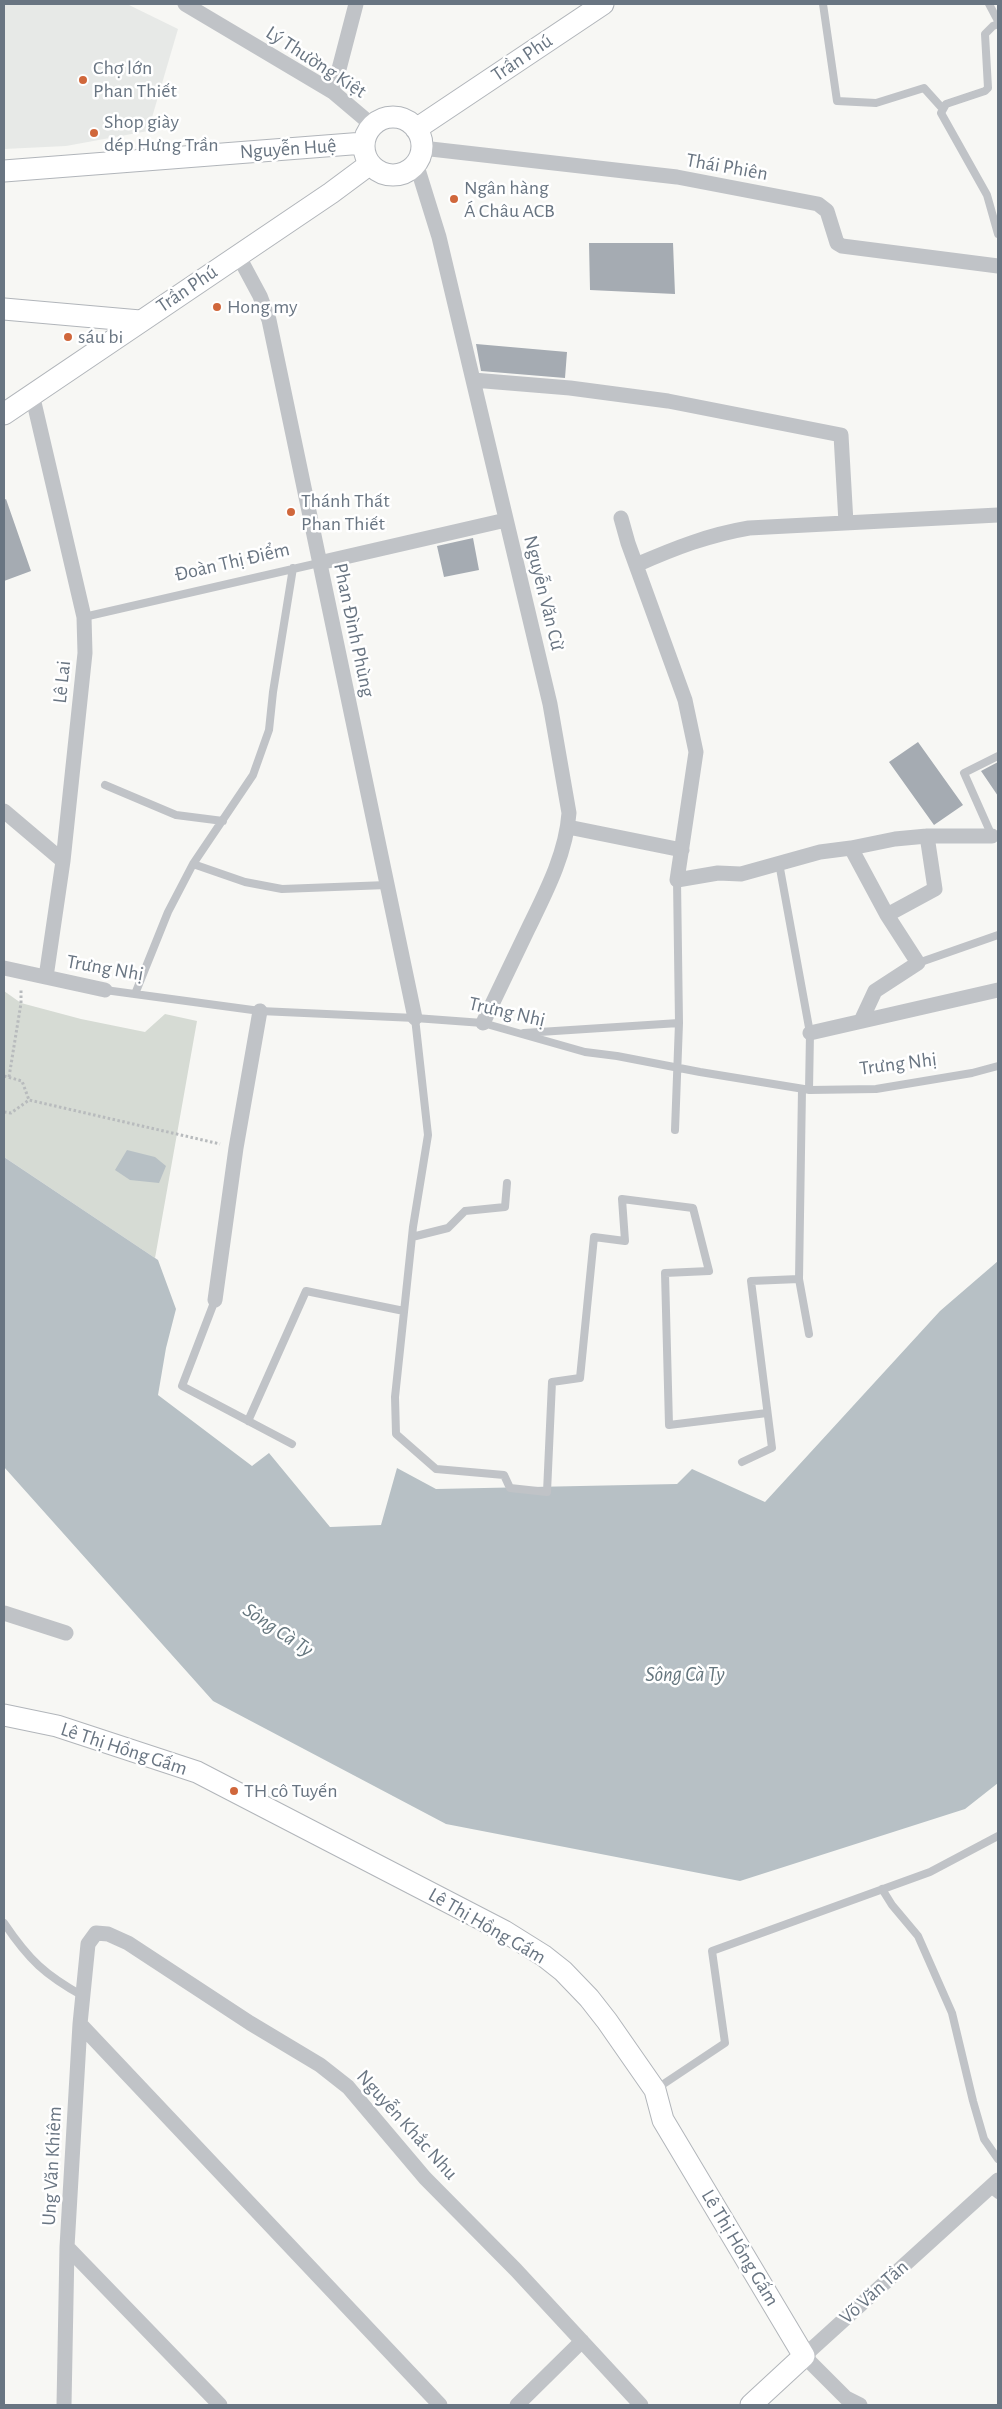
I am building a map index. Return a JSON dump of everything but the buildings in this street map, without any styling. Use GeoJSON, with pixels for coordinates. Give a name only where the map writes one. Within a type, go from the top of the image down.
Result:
{"type":"FeatureCollection","features":[{"type":"Feature","properties":{"kind":"street","name":"Lý Thường Kiệt"},"geometry":{"type":"LineString","coordinates":[[186,4],[333,92],[368,134]]}},
{"type":"Feature","properties":{"kind":"street"},"geometry":{"type":"LineString","coordinates":[[333,92],[356,4]]}},
{"type":"Feature","properties":{"kind":"street","name":"Trần Phú"},"geometry":{"type":"LineString","coordinates":[[418,147],[603,4]]}},
{"type":"Feature","properties":{"kind":"street"},"geometry":{"type":"LineString","coordinates":[[390,117],[400,118],[409,122],[418,147],[409,170],[393,175],[376,170],[370,164],[364,150],[368,134],[390,117]]}},
{"type":"Feature","properties":{"kind":"street","name":"Nguyễn Huệ"},"geometry":{"type":"LineString","coordinates":[[4,171],[368,134]]}},
{"type":"Feature","properties":{"kind":"street","name":"Thái Phiên"},"geometry":{"type":"LineString","coordinates":[[418,147],[677,178],[818,204],[827,211],[837,243],[842,246],[998,266]]}},
{"type":"Feature","properties":{"kind":"street","name":"Nguyễn Văn Cừ"},"geometry":{"type":"LineString","coordinates":[[418,147],[550,704],[567,794],[568,827],[546,890],[483,1023]]}},
{"type":"Feature","properties":{"kind":"street","name":"Trần Phú"},"geometry":{"type":"LineString","coordinates":[[4,414],[370,164]]}},
{"type":"Feature","properties":{"kind":"street","name":"Phan Đình Phùng"},"geometry":{"type":"LineString","coordinates":[[238,255],[260,296],[269,320],[415,1018]]}},
{"type":"Feature","properties":{"kind":"street"},"geometry":{"type":"LineString","coordinates":[[4,309],[140,321]]}},
{"type":"Feature","properties":{"kind":"street"},"geometry":{"type":"LineString","coordinates":[[473,380],[570,388],[668,402],[841,435],[846,523]]}},
{"type":"Feature","properties":{"kind":"street","name":"Lê Lai"},"geometry":{"type":"LineString","coordinates":[[32,394],[84,616],[85,653],[63,861],[46,977]]}},
{"type":"Feature","properties":{"kind":"street"},"geometry":{"type":"LineString","coordinates":[[636,565],[688,542],[716,534],[766,526],[998,515]]}},
{"type":"Feature","properties":{"kind":"street"},"geometry":{"type":"LineString","coordinates":[[621,518],[685,700],[696,752],[677,880],[718,873],[741,874],[820,852],[894,839],[927,836],[992,836]]}},
{"type":"Feature","properties":{"kind":"street","name":"Đoàn Thị Điểm"},"geometry":{"type":"LineString","coordinates":[[319,563],[506,520]]}},
{"type":"Feature","properties":{"kind":"street"},"geometry":{"type":"LineString","coordinates":[[4,811],[63,861]]}},
{"type":"Feature","properties":{"kind":"street"},"geometry":{"type":"LineString","coordinates":[[568,827],[682,850]]}},
{"type":"Feature","properties":{"kind":"street"},"geometry":{"type":"LineString","coordinates":[[887,915],[935,889],[927,836]]}},
{"type":"Feature","properties":{"kind":"street"},"geometry":{"type":"LineString","coordinates":[[851,848],[887,915],[918,963],[875,991],[861,1021]]}},
{"type":"Feature","properties":{"kind":"street","name":"Trưng Nhị"},"geometry":{"type":"LineString","coordinates":[[4,968],[105,990]]}},
{"type":"Feature","properties":{"kind":"street"},"geometry":{"type":"LineString","coordinates":[[810,1033],[998,990]]}},
{"type":"Feature","properties":{"kind":"street"},"geometry":{"type":"LineString","coordinates":[[215,1300],[236,1148],[260,1011]]}},
{"type":"Feature","properties":{"kind":"street"},"geometry":{"type":"LineString","coordinates":[[4,1613],[66,1634]]}},
{"type":"Feature","properties":{"kind":"street","name":"Lê Thị Hồng Gấm"},"geometry":{"type":"LineString","coordinates":[[5,1718],[57,1726],[197,1772],[526,1944],[563,1971],[589,1998],[607,2021],[654,2090],[663,2120],[804,2356],[846,2398],[860,2405]]}},
{"type":"Feature","properties":{"kind":"street","name":"Ung Văn Khiêm"},"geometry":{"type":"LineString","coordinates":[[64,2405],[68,2246],[80,2024],[88,1944],[96,1933]]}},
{"type":"Feature","properties":{"kind":"street","name":"Nguyễn Khắc Nhu"},"geometry":{"type":"LineString","coordinates":[[96,1933],[108,1934],[128,1943],[250,2024],[334,2075],[358,2099],[425,2178],[516,2270],[641,2405]]}},
{"type":"Feature","properties":{"kind":"street"},"geometry":{"type":"LineString","coordinates":[[80,2024],[440,2405]]}},
{"type":"Feature","properties":{"kind":"street","name":"Võ Văn Tần"},"geometry":{"type":"LineString","coordinates":[[751,2405],[995,2188]]}},
{"type":"Feature","properties":{"kind":"street"},"geometry":{"type":"LineString","coordinates":[[68,2246],[220,2405]]}},
{"type":"Feature","properties":{"kind":"street"},"geometry":{"type":"LineString","coordinates":[[517,2405],[582,2342]]}},
{"type":"Feature","properties":{"kind":"lane"},"geometry":{"type":"LineString","coordinates":[[823,4],[837,100],[876,103],[924,88],[942,108]]}},
{"type":"Feature","properties":{"kind":"lane"},"geometry":{"type":"LineString","coordinates":[[989,4],[998,23],[985,34],[988,88],[985,91],[946,104],[942,108],[941,113],[987,196],[998,234]]}},
{"type":"Feature","properties":{"kind":"lane","name":"Đoàn Thị Điểm"},"geometry":{"type":"LineString","coordinates":[[84,616],[319,563]]}},
{"type":"Feature","properties":{"kind":"lane"},"geometry":{"type":"LineString","coordinates":[[135,994],[168,912],[193,864],[254,775],[269,730],[273,692],[293,568]]}},
{"type":"Feature","properties":{"kind":"lane"},"geometry":{"type":"LineString","coordinates":[[992,836],[964,773],[998,756]]}},
{"type":"Feature","properties":{"kind":"lane"},"geometry":{"type":"LineString","coordinates":[[105,785],[176,815],[223,821]]}},
{"type":"Feature","properties":{"kind":"lane"},"geometry":{"type":"LineString","coordinates":[[779,863],[810,1033],[805,1090],[799,1279],[809,1334]]}},
{"type":"Feature","properties":{"kind":"lane"},"geometry":{"type":"LineString","coordinates":[[193,864],[245,882],[282,889],[387,885]]}},
{"type":"Feature","properties":{"kind":"lane"},"geometry":{"type":"LineString","coordinates":[[676,1130],[679,1023],[677,880]]}},
{"type":"Feature","properties":{"kind":"lane"},"geometry":{"type":"LineString","coordinates":[[918,963],[998,934]]}},
{"type":"Feature","properties":{"kind":"lane","name":"Trưng Nhị"},"geometry":{"type":"LineString","coordinates":[[105,990],[260,1011],[483,1023],[585,1052],[625,1057],[805,1090],[876,1089],[972,1074],[998,1066]]}},
{"type":"Feature","properties":{"kind":"lane"},"geometry":{"type":"LineString","coordinates":[[415,1018],[428,1134],[412,1237],[404,1311],[395,1398],[396,1434],[436,1469],[504,1475],[510,1488],[547,1492],[552,1382],[580,1378],[594,1237],[625,1241],[622,1199],[693,1208],[709,1270],[665,1273],[669,1425],[767,1413]]}},
{"type":"Feature","properties":{"kind":"lane"},"geometry":{"type":"LineString","coordinates":[[517,1033],[679,1023]]}},
{"type":"Feature","properties":{"kind":"lane"},"geometry":{"type":"LineString","coordinates":[[412,1237],[448,1228],[465,1211],[505,1208],[507,1183]]}},
{"type":"Feature","properties":{"kind":"lane"},"geometry":{"type":"LineString","coordinates":[[742,1462],[772,1448],[751,1281],[799,1279]]}},
{"type":"Feature","properties":{"kind":"lane"},"geometry":{"type":"LineString","coordinates":[[248,1421],[306,1291],[404,1311]]}},
{"type":"Feature","properties":{"kind":"lane"},"geometry":{"type":"LineString","coordinates":[[215,1300],[182,1386],[292,1444]]}},
{"type":"Feature","properties":{"kind":"lane"},"geometry":{"type":"LineString","coordinates":[[654,2090],[725,2043],[712,1951],[930,1872],[998,1836]]}},
{"type":"Feature","properties":{"kind":"lane"},"geometry":{"type":"LineString","coordinates":[[882,1889],[892,1905],[918,1936],[952,2013],[984,2139],[998,2159]]}},
{"type":"Feature","properties":{"kind":"lane"},"geometry":{"type":"LineString","coordinates":[[4,1923],[38,1967],[53,1979],[83,1996]]}},
{"type":"Feature","properties":{"kind":"path"},"geometry":{"type":"LineString","coordinates":[[9,1077],[21,1003],[21,972]]}},
{"type":"Feature","properties":{"kind":"path"},"geometry":{"type":"LineString","coordinates":[[4,1076],[22,1081],[29,1100]]}},
{"type":"Feature","properties":{"kind":"path"},"geometry":{"type":"LineString","coordinates":[[29,1100],[236,1148]]}},
{"type":"Feature","properties":{"kind":"path"},"geometry":{"type":"LineString","coordinates":[[4,1112],[11,1114],[29,1100]]}},
{"type":"Feature","properties":{"kind":"shaded area","name":"Chợ lớn Phan Thiết"},"geometry":{"type":"Polygon","coordinates":[[[4,4],[127,4],[178,29],[148,131],[66,146],[4,149],[4,4]]]}},
{"type":"Feature","properties":{"kind":"shaded area"},"geometry":{"type":"Polygon","coordinates":[[[4,991],[21,1003],[81,1019],[145,1032],[165,1014],[197,1021],[155,1258],[4,1157],[4,991]]]}},
{"type":"Feature","properties":{"kind":"water"},"geometry":{"type":"Polygon","coordinates":[[[127,1150],[155,1157],[166,1166],[159,1183],[130,1180],[115,1170],[127,1150]]]}},
{"type":"Feature","properties":{"kind":"water","name":"Sông Cà Ty"},"geometry":{"type":"Polygon","coordinates":[[[4,1157],[158,1260],[176,1309],[166,1348],[158,1395],[252,1466],[269,1453],[330,1527],[381,1525],[397,1468],[436,1489],[677,1484],[692,1469],[765,1502],[940,1311],[998,1261],[998,1783],[965,1809],[740,1881],[446,1824],[213,1701],[4,1467],[4,1157]]]}},
{"type":"Feature","properties":{"kind":"place","name":"Chợ lớn Phan Thiết"},"geometry":{"type":"Point","coordinates":[83,80]}},
{"type":"Feature","properties":{"kind":"place","name":"Shop giày dép Hưng Trần"},"geometry":{"type":"Point","coordinates":[94,133]}},
{"type":"Feature","properties":{"kind":"place","name":"Ngân hàng Á Châu ACB"},"geometry":{"type":"Point","coordinates":[454,199]}},
{"type":"Feature","properties":{"kind":"place","name":"Hong my"},"geometry":{"type":"Point","coordinates":[217,307]}},
{"type":"Feature","properties":{"kind":"place","name":"sáu bi"},"geometry":{"type":"Point","coordinates":[68,337]}},
{"type":"Feature","properties":{"kind":"place","name":"Thánh Thất Phan Thiết"},"geometry":{"type":"Point","coordinates":[291,512]}},
{"type":"Feature","properties":{"kind":"place","name":"TH cô Tuyến"},"geometry":{"type":"Point","coordinates":[234,1791]}}]}
